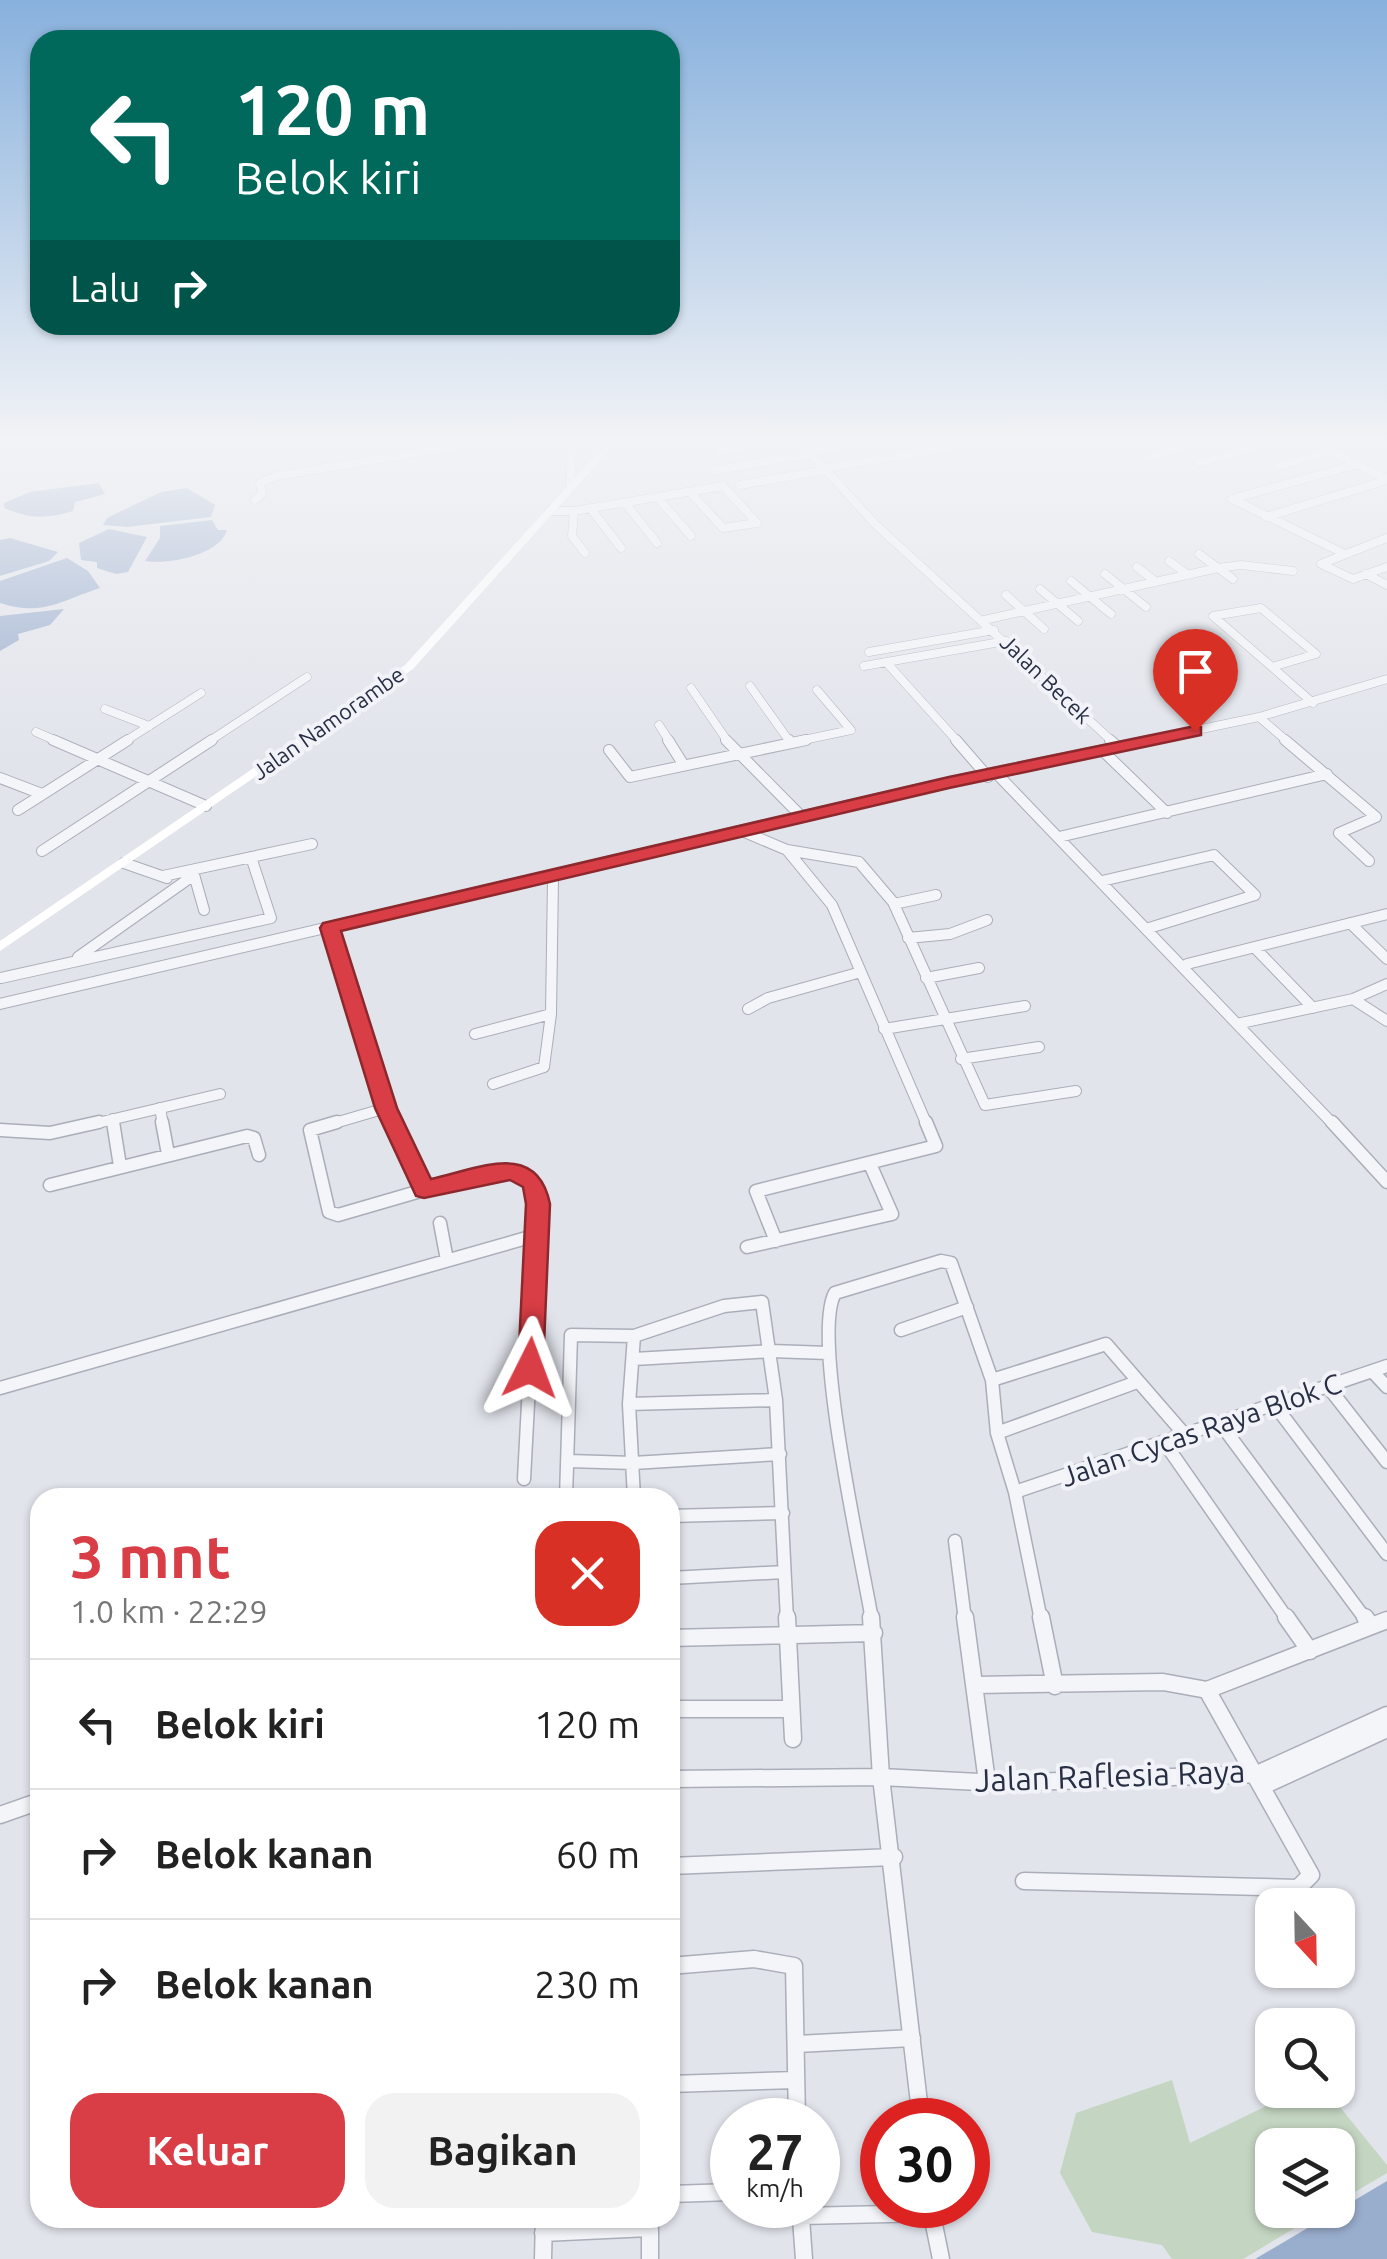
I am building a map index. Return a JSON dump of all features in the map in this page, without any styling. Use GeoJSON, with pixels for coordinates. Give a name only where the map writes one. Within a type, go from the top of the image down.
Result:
{"type":"FeatureCollection","features":[{"type":"Feature","properties":{"kind":"main road","name":"Jalan Namorambe"},"geometry":{"type":"LineString","coordinates":[[0,947],[409,667],[513,550]]}},
{"type":"Feature","properties":{"kind":"street","name":"Jalan Becek"},"geometry":{"type":"LineString","coordinates":[[904,550],[1118,747]]}},
{"type":"Feature","properties":{"kind":"street"},"geometry":{"type":"LineString","coordinates":[[1337,550],[1343,553]]}},
{"type":"Feature","properties":{"kind":"street"},"geometry":{"type":"LineString","coordinates":[[1351,550],[1321,564],[1348,578],[1387,567]]}},
{"type":"Feature","properties":{"kind":"street"},"geometry":{"type":"LineString","coordinates":[[1199,554],[1233,579]]}},
{"type":"Feature","properties":{"kind":"street"},"geometry":{"type":"LineString","coordinates":[[1169,560],[1188,575]]}},
{"type":"Feature","properties":{"kind":"street"},"geometry":{"type":"LineString","coordinates":[[984,620],[1218,568],[1242,565],[1293,571]]}},
{"type":"Feature","properties":{"kind":"street"},"geometry":{"type":"LineString","coordinates":[[1137,567],[1156,582]]}},
{"type":"Feature","properties":{"kind":"street"},"geometry":{"type":"LineString","coordinates":[[1105,574],[1146,607]]}},
{"type":"Feature","properties":{"kind":"street"},"geometry":{"type":"LineString","coordinates":[[1366,574],[1387,584]]}},
{"type":"Feature","properties":{"kind":"street"},"geometry":{"type":"LineString","coordinates":[[1071,581],[1111,614]]}},
{"type":"Feature","properties":{"kind":"street"},"geometry":{"type":"LineString","coordinates":[[1040,589],[1078,621]]}},
{"type":"Feature","properties":{"kind":"street"},"geometry":{"type":"LineString","coordinates":[[1006,596],[1044,629]]}},
{"type":"Feature","properties":{"kind":"street"},"geometry":{"type":"LineString","coordinates":[[1270,668],[1316,654],[1261,608],[1212,616],[1270,668],[1313,703]]}},
{"type":"Feature","properties":{"kind":"street"},"geometry":{"type":"LineString","coordinates":[[870,652],[994,630]]}},
{"type":"Feature","properties":{"kind":"street"},"geometry":{"type":"LineString","coordinates":[[864,666],[1006,640]]}},
{"type":"Feature","properties":{"kind":"street"},"geometry":{"type":"LineString","coordinates":[[886,662],[923,711],[940,722],[1060,836],[1146,928],[1187,964],[1387,1182]]}},
{"type":"Feature","properties":{"kind":"street"},"geometry":{"type":"LineString","coordinates":[[42,852],[307,677]]}},
{"type":"Feature","properties":{"kind":"street"},"geometry":{"type":"LineString","coordinates":[[0,1004],[802,817],[1259,717],[1387,679]]}},
{"type":"Feature","properties":{"kind":"street"},"geometry":{"type":"LineString","coordinates":[[750,686],[791,743]]}},
{"type":"Feature","properties":{"kind":"street"},"geometry":{"type":"LineString","coordinates":[[691,688],[736,754],[802,817]]}},
{"type":"Feature","properties":{"kind":"street"},"geometry":{"type":"LineString","coordinates":[[610,750],[628,776],[851,730],[817,690]]}},
{"type":"Feature","properties":{"kind":"street"},"geometry":{"type":"LineString","coordinates":[[18,810],[201,692]]}},
{"type":"Feature","properties":{"kind":"street"},"geometry":{"type":"LineString","coordinates":[[105,709],[149,726]]}},
{"type":"Feature","properties":{"kind":"street"},"geometry":{"type":"LineString","coordinates":[[1259,717],[1376,817],[1340,833],[1369,861]]}},
{"type":"Feature","properties":{"kind":"street"},"geometry":{"type":"LineString","coordinates":[[659,725],[684,764]]}},
{"type":"Feature","properties":{"kind":"street"},"geometry":{"type":"LineString","coordinates":[[36,732],[206,806]]}},
{"type":"Feature","properties":{"kind":"street"},"geometry":{"type":"LineString","coordinates":[[1103,750],[1167,813]]}},
{"type":"Feature","properties":{"kind":"street"},"geometry":{"type":"LineString","coordinates":[[1060,836],[1327,774]]}},
{"type":"Feature","properties":{"kind":"street"},"geometry":{"type":"LineString","coordinates":[[0,778],[42,794]]}},
{"type":"Feature","properties":{"kind":"street"},"geometry":{"type":"LineString","coordinates":[[742,831],[786,850],[856,860],[894,904],[961,1059],[988,1107],[1076,1091]]}},
{"type":"Feature","properties":{"kind":"street"},"geometry":{"type":"LineString","coordinates":[[163,876],[312,844]]}},
{"type":"Feature","properties":{"kind":"street"},"geometry":{"type":"LineString","coordinates":[[776,1241],[756,1191],[936,1146],[832,905],[786,850]]}},
{"type":"Feature","properties":{"kind":"street"},"geometry":{"type":"LineString","coordinates":[[1102,881],[1212,854],[1254,894],[1252,898],[1146,928]]}},
{"type":"Feature","properties":{"kind":"street"},"geometry":{"type":"LineString","coordinates":[[1,978],[270,918],[251,857]]}},
{"type":"Feature","properties":{"kind":"street"},"geometry":{"type":"LineString","coordinates":[[124,863],[181,885]]}},
{"type":"Feature","properties":{"kind":"street"},"geometry":{"type":"LineString","coordinates":[[70,963],[194,872]]}},
{"type":"Feature","properties":{"kind":"street"},"geometry":{"type":"LineString","coordinates":[[194,872],[204,910]]}},
{"type":"Feature","properties":{"kind":"street"},"geometry":{"type":"LineString","coordinates":[[493,1084],[543,1069],[551,1014],[553,878]]}},
{"type":"Feature","properties":{"kind":"street"},"geometry":{"type":"LineString","coordinates":[[894,904],[936,895]]}},
{"type":"Feature","properties":{"kind":"street"},"geometry":{"type":"LineString","coordinates":[[1187,964],[1387,914]]}},
{"type":"Feature","properties":{"kind":"street"},"geometry":{"type":"LineString","coordinates":[[908,938],[950,934],[987,920]]}},
{"type":"Feature","properties":{"kind":"street"},"geometry":{"type":"LineString","coordinates":[[1350,923],[1387,959]]}},
{"type":"Feature","properties":{"kind":"street"},"geometry":{"type":"LineString","coordinates":[[330,928],[386,1108],[424,1190]]}},
{"type":"Feature","properties":{"kind":"street"},"geometry":{"type":"LineString","coordinates":[[1255,948],[1313,1008]]}},
{"type":"Feature","properties":{"kind":"street"},"geometry":{"type":"LineString","coordinates":[[926,978],[979,968]]}},
{"type":"Feature","properties":{"kind":"street"},"geometry":{"type":"LineString","coordinates":[[748,1009],[768,998],[861,972]]}},
{"type":"Feature","properties":{"kind":"street"},"geometry":{"type":"LineString","coordinates":[[1240,1023],[1353,999],[1387,984]]}},
{"type":"Feature","properties":{"kind":"street"},"geometry":{"type":"LineString","coordinates":[[1353,999],[1387,1021]]}},
{"type":"Feature","properties":{"kind":"street"},"geometry":{"type":"LineString","coordinates":[[884,1029],[1025,1006]]}},
{"type":"Feature","properties":{"kind":"street"},"geometry":{"type":"LineString","coordinates":[[475,1034],[551,1014]]}},
{"type":"Feature","properties":{"kind":"street"},"geometry":{"type":"LineString","coordinates":[[961,1059],[1039,1047]]}},
{"type":"Feature","properties":{"kind":"street"},"geometry":{"type":"LineString","coordinates":[[0,1130],[28,1125],[47,1134],[220,1094]]}},
{"type":"Feature","properties":{"kind":"street"},"geometry":{"type":"LineString","coordinates":[[160,1108],[168,1154]]}},
{"type":"Feature","properties":{"kind":"street"},"geometry":{"type":"LineString","coordinates":[[386,1108],[310,1130],[327,1210],[338,1214],[510,1171],[524,1173],[537,1193],[524,1479]]}},
{"type":"Feature","properties":{"kind":"street"},"geometry":{"type":"LineString","coordinates":[[113,1119],[120,1166]]}},
{"type":"Feature","properties":{"kind":"street"},"geometry":{"type":"LineString","coordinates":[[50,1185],[248,1136],[254,1138],[260,1155]]}},
{"type":"Feature","properties":{"kind":"street"},"geometry":{"type":"LineString","coordinates":[[748,1247],[892,1214],[870,1164]]}},
{"type":"Feature","properties":{"kind":"street"},"geometry":{"type":"LineString","coordinates":[[440,1223],[447,1260]]}},
{"type":"Feature","properties":{"kind":"street"},"geometry":{"type":"LineString","coordinates":[[0,1388],[536,1235]]}},
{"type":"Feature","properties":{"kind":"street"},"geometry":{"type":"LineString","coordinates":[[919,2098],[894,1857],[881,1777],[874,1633],[828,1353],[830,1302],[835,1293],[946,1260],[951,1263],[992,1380],[997,1433],[1015,1492],[1054,1686]]}},
{"type":"Feature","properties":{"kind":"street"},"geometry":{"type":"LineString","coordinates":[[567,1488],[571,1335],[634,1336],[724,1306],[760,1301],[764,1304],[780,1454],[793,1739]]}},
{"type":"Feature","properties":{"kind":"street"},"geometry":{"type":"LineString","coordinates":[[900,1330],[966,1307]]}},
{"type":"Feature","properties":{"kind":"street"},"geometry":{"type":"LineString","coordinates":[[634,1336],[629,1404],[634,1488]]}},
{"type":"Feature","properties":{"kind":"street"},"geometry":{"type":"LineString","coordinates":[[992,1380],[1101,1343],[1115,1349],[1137,1382],[1185,1435]]}},
{"type":"Feature","properties":{"kind":"street"},"geometry":{"type":"LineString","coordinates":[[634,1359],[772,1351],[828,1353]]}},
{"type":"Feature","properties":{"kind":"street"},"geometry":{"type":"LineString","coordinates":[[1380,1368],[1387,1387]]}},
{"type":"Feature","properties":{"kind":"street","name":"Jalan Cycas Raya Blok C"},"geometry":{"type":"LineString","coordinates":[[1015,1492],[1380,1368]]}},
{"type":"Feature","properties":{"kind":"street"},"geometry":{"type":"LineString","coordinates":[[997,1433],[1137,1382]]}},
{"type":"Feature","properties":{"kind":"street"},"geometry":{"type":"LineString","coordinates":[[1329,1388],[1387,1462]]}},
{"type":"Feature","properties":{"kind":"street"},"geometry":{"type":"LineString","coordinates":[[629,1404],[776,1400]]}},
{"type":"Feature","properties":{"kind":"street"},"geometry":{"type":"LineString","coordinates":[[1274,1404],[1387,1554]]}},
{"type":"Feature","properties":{"kind":"street"},"geometry":{"type":"LineString","coordinates":[[1220,1422],[1371,1626]]}},
{"type":"Feature","properties":{"kind":"street"},"geometry":{"type":"LineString","coordinates":[[1164,1442],[1310,1651]]}},
{"type":"Feature","properties":{"kind":"street"},"geometry":{"type":"LineString","coordinates":[[569,1461],[633,1463],[780,1454]]}},
{"type":"Feature","properties":{"kind":"street"},"geometry":{"type":"LineString","coordinates":[[680,1516],[783,1513]]}},
{"type":"Feature","properties":{"kind":"street"},"geometry":{"type":"LineString","coordinates":[[954,1541],[987,1782]]}},
{"type":"Feature","properties":{"kind":"street"},"geometry":{"type":"LineString","coordinates":[[680,1577],[784,1572]]}},
{"type":"Feature","properties":{"kind":"street"},"geometry":{"type":"LineString","coordinates":[[976,1684],[1163,1682],[1207,1690],[1387,1620]]}},
{"type":"Feature","properties":{"kind":"street"},"geometry":{"type":"LineString","coordinates":[[680,1638],[874,1633]]}},
{"type":"Feature","properties":{"kind":"street"},"geometry":{"type":"LineString","coordinates":[[1024,1881],[1298,1888],[1310,1876],[1207,1690]]}},
{"type":"Feature","properties":{"kind":"street"},"geometry":{"type":"LineString","coordinates":[[680,1709],[790,1709]]}},
{"type":"Feature","properties":{"kind":"street","name":"Jalan Raflesia Raya"},"geometry":{"type":"LineString","coordinates":[[680,1780],[1260,1780],[1342,1742],[1387,1715]]}},
{"type":"Feature","properties":{"kind":"street","name":"Jalan Raflesia Raya"},"geometry":{"type":"LineString","coordinates":[[1342,1742],[1387,1729]]}},
{"type":"Feature","properties":{"kind":"street"},"geometry":{"type":"LineString","coordinates":[[0,1815],[30,1804]]}},
{"type":"Feature","properties":{"kind":"street"},"geometry":{"type":"LineString","coordinates":[[680,1866],[894,1857]]}},
{"type":"Feature","properties":{"kind":"street"},"geometry":{"type":"LineString","coordinates":[[680,1966],[790,1962],[796,1972],[796,2098]]}},
{"type":"Feature","properties":{"kind":"street"},"geometry":{"type":"LineString","coordinates":[[797,2044],[912,2038]]}},
{"type":"Feature","properties":{"kind":"street"},"geometry":{"type":"LineString","coordinates":[[680,2084],[796,2080]]}},
{"type":"Feature","properties":{"kind":"street"},"geometry":{"type":"LineString","coordinates":[[680,2194],[710,2193]]}},
{"type":"Feature","properties":{"kind":"street"},"geometry":{"type":"LineString","coordinates":[[543,2259],[544,2228]]}},
{"type":"Feature","properties":{"kind":"street"},"geometry":{"type":"LineString","coordinates":[[649,2228],[650,2259]]}},
{"type":"Feature","properties":{"kind":"street"},"geometry":{"type":"LineString","coordinates":[[802,2228],[804,2259]]}},
{"type":"Feature","properties":{"kind":"street"},"geometry":{"type":"LineString","coordinates":[[934,2228],[940,2258]]}},
{"type":"Feature","properties":{"kind":"green space"},"geometry":{"type":"Polygon","coordinates":[[[1172,2080],[1190,2143],[1262,2108],[1341,2108],[1387,2165],[1387,2173],[1355,2192],[1355,2128],[1255,2128],[1255,2228],[1295,2228],[1243,2259],[1172,2259],[1162,2245],[1092,2232],[1060,2173],[1076,2113],[1172,2080]]]}},
{"type":"Feature","properties":{"kind":"water"},"geometry":{"type":"Polygon","coordinates":[[[0,550],[58,552],[49,561],[0,576],[0,550]]]}},
{"type":"Feature","properties":{"kind":"water"},"geometry":{"type":"Polygon","coordinates":[[[80,550],[140,550],[128,572],[116,574],[97,568],[97,562],[81,560],[80,550]]]}},
{"type":"Feature","properties":{"kind":"water"},"geometry":{"type":"Polygon","coordinates":[[[152,550],[207,550],[179,560],[145,561],[152,550]]]}},
{"type":"Feature","properties":{"kind":"water"},"geometry":{"type":"Polygon","coordinates":[[[67,558],[88,571],[100,588],[41,608],[0,603],[0,581],[67,558]]]}},
{"type":"Feature","properties":{"kind":"water"},"geometry":{"type":"Polygon","coordinates":[[[64,609],[50,625],[18,634],[19,640],[0,651],[0,616],[64,609]]]}},
{"type":"Feature","properties":{"kind":"water"},"geometry":{"type":"Polygon","coordinates":[[[1387,2181],[1387,2259],[1255,2259],[1307,2228],[1355,2228],[1355,2200],[1387,2181]]]}},
{"type":"Feature","properties":{"kind":"route"},"geometry":{"type":"LineString","coordinates":[[530,1368],[538,1204],[534,1184],[524,1173],[510,1171],[424,1190],[386,1108],[330,928],[949,782],[988,777],[1195,731]]}}]}
